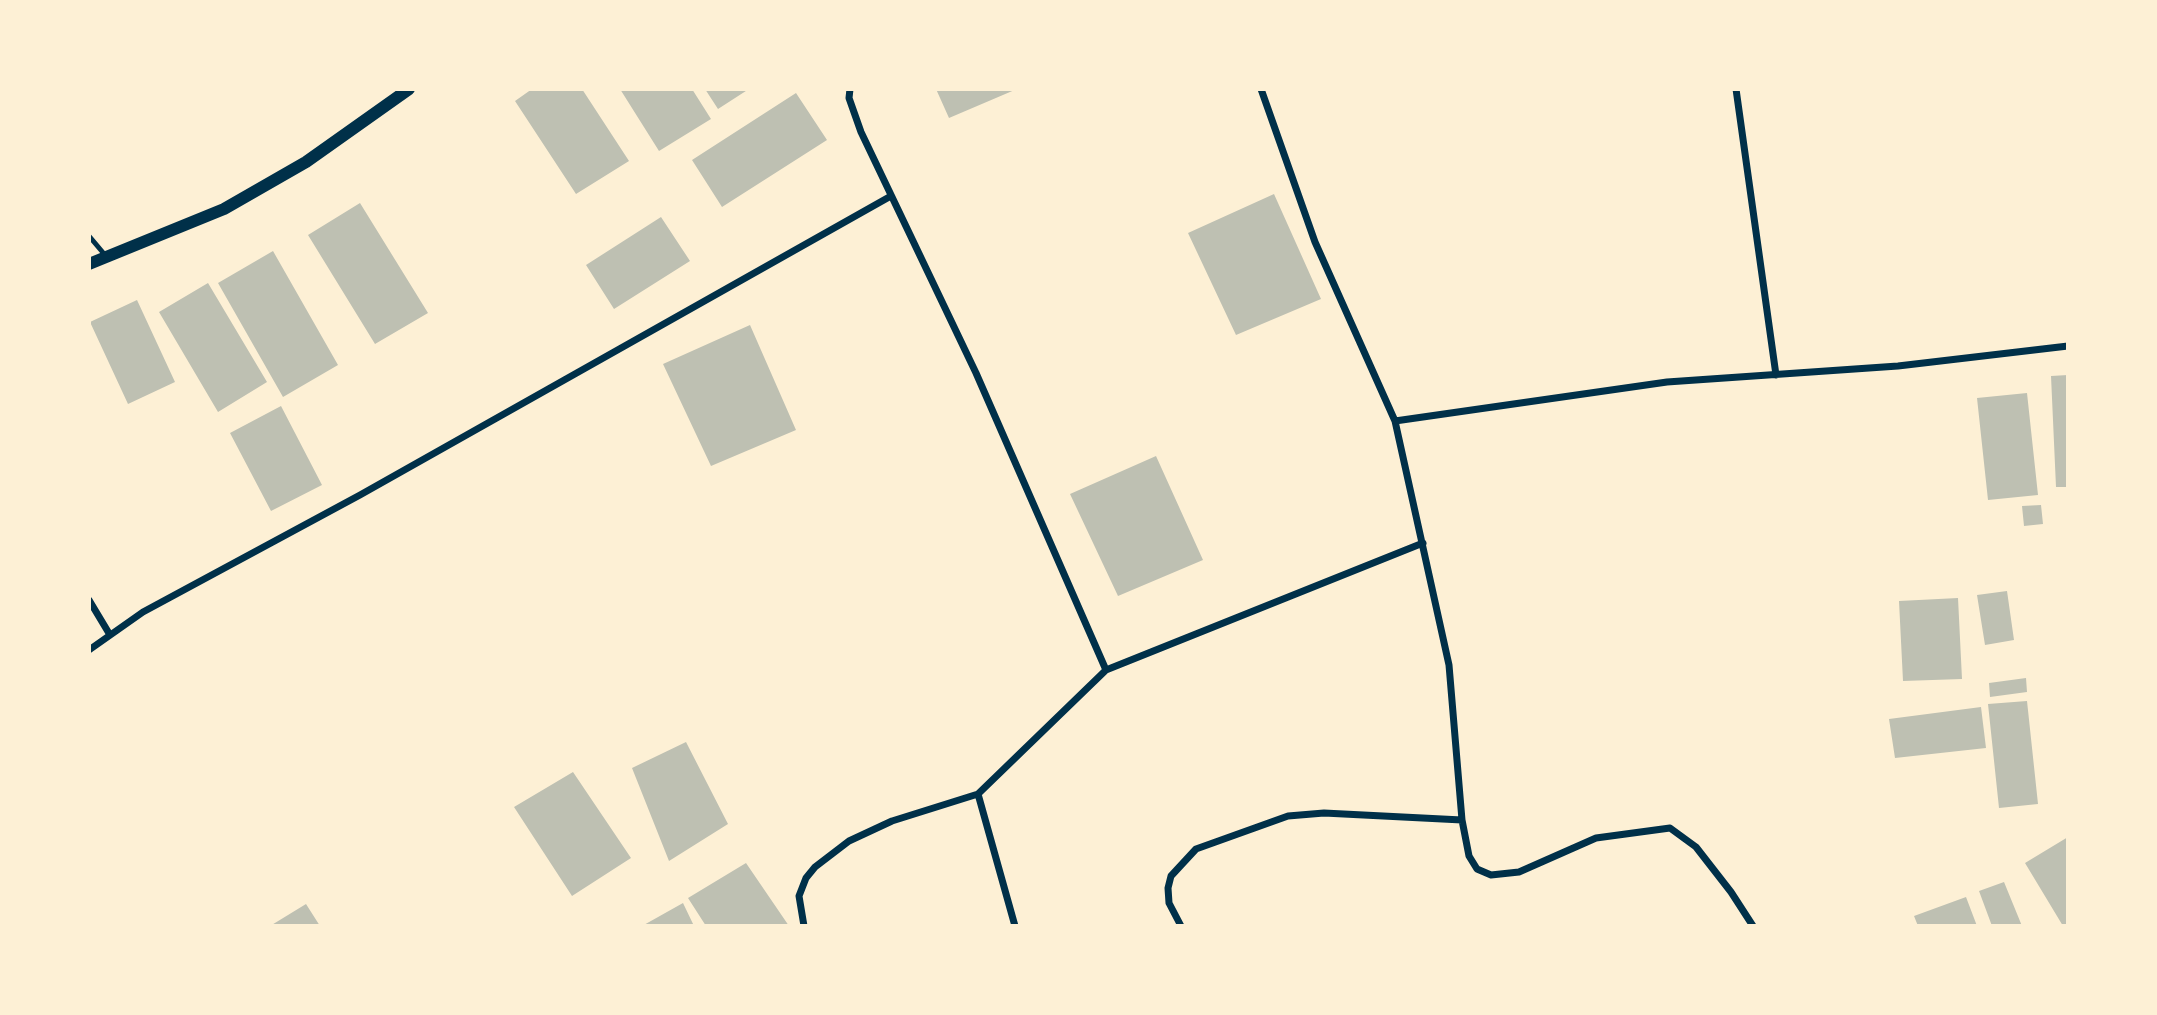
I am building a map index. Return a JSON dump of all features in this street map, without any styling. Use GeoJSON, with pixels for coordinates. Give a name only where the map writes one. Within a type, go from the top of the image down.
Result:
{"type":"FeatureCollection","features":[{"type":"Feature","properties":{"kind":"street"},"geometry":{"type":"LineString","coordinates":[[89,264],[224,209],[261,189],[306,162],[409,89]]}},
{"type":"Feature","properties":{"kind":"street"},"geometry":{"type":"LineString","coordinates":[[850,89],[849,98],[861,131],[976,373],[1106,670]]}},
{"type":"Feature","properties":{"kind":"street"},"geometry":{"type":"LineString","coordinates":[[1261,89],[1315,242],[1395,421],[1449,665],[1462,820],[1469,856],[1478,869],[1492,875],[1519,872],[1596,838],[1670,828],[1696,847],[1753,926]]}},
{"type":"Feature","properties":{"kind":"street"},"geometry":{"type":"LineString","coordinates":[[1736,89],[1776,375]]}},
{"type":"Feature","properties":{"kind":"street"},"geometry":{"type":"LineString","coordinates":[[89,650],[143,612],[360,495],[891,196]]}},
{"type":"Feature","properties":{"kind":"street"},"geometry":{"type":"LineString","coordinates":[[1395,421],[1667,382],[1898,366],[2068,346]]}},
{"type":"Feature","properties":{"kind":"street"},"geometry":{"type":"LineString","coordinates":[[804,926],[799,895],[806,878],[815,867],[849,841],[892,821],[978,794],[1106,670],[1423,543]]}},
{"type":"Feature","properties":{"kind":"street"},"geometry":{"type":"LineString","coordinates":[[89,600],[110,635]]}},
{"type":"Feature","properties":{"kind":"street"},"geometry":{"type":"LineString","coordinates":[[978,794],[1015,926]]}},
{"type":"Feature","properties":{"kind":"street"},"geometry":{"type":"LineString","coordinates":[[1181,926],[1169,903],[1168,888],[1171,876],[1196,849],[1288,816],[1324,813],[1462,820]]}},
{"type":"Feature","properties":{"kind":"lane"},"geometry":{"type":"LineString","coordinates":[[89,236],[107,257]]}},
{"type":"Feature","properties":{"kind":"building"},"geometry":{"type":"Polygon","coordinates":[[[532,89],[582,89],[629,161],[576,194],[515,101],[532,89]]]}},
{"type":"Feature","properties":{"kind":"building"},"geometry":{"type":"Polygon","coordinates":[[[620,89],[692,89],[711,119],[659,151],[620,89]]]}},
{"type":"Feature","properties":{"kind":"building"},"geometry":{"type":"Polygon","coordinates":[[[705,89],[749,89],[718,109],[705,89]]]}},
{"type":"Feature","properties":{"kind":"building"},"geometry":{"type":"Polygon","coordinates":[[[936,89],[1017,89],[949,118],[936,89]]]}},
{"type":"Feature","properties":{"kind":"building"},"geometry":{"type":"Polygon","coordinates":[[[796,93],[827,140],[722,207],[692,160],[796,93]]]}},
{"type":"Feature","properties":{"kind":"building"},"geometry":{"type":"Polygon","coordinates":[[[1274,194],[1321,299],[1236,335],[1188,233],[1274,194]]]}},
{"type":"Feature","properties":{"kind":"building"},"geometry":{"type":"Polygon","coordinates":[[[360,203],[428,313],[375,344],[308,235],[360,203]]]}},
{"type":"Feature","properties":{"kind":"building"},"geometry":{"type":"Polygon","coordinates":[[[661,217],[690,261],[614,309],[586,265],[661,217]]]}},
{"type":"Feature","properties":{"kind":"building"},"geometry":{"type":"Polygon","coordinates":[[[273,251],[338,365],[283,397],[218,283],[273,251]]]}},
{"type":"Feature","properties":{"kind":"building"},"geometry":{"type":"Polygon","coordinates":[[[208,283],[267,382],[218,412],[159,312],[208,283]]]}},
{"type":"Feature","properties":{"kind":"building"},"geometry":{"type":"Polygon","coordinates":[[[137,300],[175,382],[128,404],[90,322],[137,300]]]}},
{"type":"Feature","properties":{"kind":"building"},"geometry":{"type":"Polygon","coordinates":[[[750,325],[796,430],[711,466],[663,364],[750,325]]]}},
{"type":"Feature","properties":{"kind":"building"},"geometry":{"type":"Polygon","coordinates":[[[2068,375],[2068,487],[2056,487],[2051,376],[2068,375]]]}},
{"type":"Feature","properties":{"kind":"building"},"geometry":{"type":"Polygon","coordinates":[[[2027,393],[2038,495],[1988,500],[1977,398],[2027,393]]]}},
{"type":"Feature","properties":{"kind":"building"},"geometry":{"type":"Polygon","coordinates":[[[281,406],[322,485],[271,511],[230,433],[281,406]]]}},
{"type":"Feature","properties":{"kind":"building"},"geometry":{"type":"Polygon","coordinates":[[[1156,456],[1203,560],[1118,596],[1070,494],[1156,456]]]}},
{"type":"Feature","properties":{"kind":"building"},"geometry":{"type":"Polygon","coordinates":[[[2041,505],[2043,524],[2024,526],[2022,506],[2041,505]]]}},
{"type":"Feature","properties":{"kind":"building"},"geometry":{"type":"Polygon","coordinates":[[[2007,591],[2014,640],[1985,645],[1977,595],[2007,591]]]}},
{"type":"Feature","properties":{"kind":"building"},"geometry":{"type":"Polygon","coordinates":[[[1958,598],[1962,679],[1903,681],[1899,601],[1958,598]]]}},
{"type":"Feature","properties":{"kind":"building"},"geometry":{"type":"Polygon","coordinates":[[[2026,678],[2027,692],[1990,697],[1989,683],[2026,678]]]}},
{"type":"Feature","properties":{"kind":"building"},"geometry":{"type":"Polygon","coordinates":[[[2027,701],[2038,804],[1999,808],[1988,704],[2027,701]]]}},
{"type":"Feature","properties":{"kind":"building"},"geometry":{"type":"Polygon","coordinates":[[[1981,707],[1986,748],[1895,758],[1889,719],[1981,707]]]}},
{"type":"Feature","properties":{"kind":"building"},"geometry":{"type":"Polygon","coordinates":[[[686,742],[728,824],[669,861],[632,768],[686,742]]]}},
{"type":"Feature","properties":{"kind":"building"},"geometry":{"type":"Polygon","coordinates":[[[573,772],[631,858],[572,896],[514,807],[573,772]]]}},
{"type":"Feature","properties":{"kind":"building"},"geometry":{"type":"Polygon","coordinates":[[[2068,837],[2068,926],[2063,926],[2025,863],[2068,837]]]}},
{"type":"Feature","properties":{"kind":"building"},"geometry":{"type":"Polygon","coordinates":[[[746,863],[789,926],[706,926],[688,898],[746,863]]]}},
{"type":"Feature","properties":{"kind":"building"},"geometry":{"type":"Polygon","coordinates":[[[2004,882],[2022,926],[1992,926],[1979,891],[2004,882]]]}},
{"type":"Feature","properties":{"kind":"building"},"geometry":{"type":"Polygon","coordinates":[[[1966,897],[1977,926],[1918,926],[1914,916],[1966,897]]]}},
{"type":"Feature","properties":{"kind":"building"},"geometry":{"type":"Polygon","coordinates":[[[683,903],[694,926],[642,926],[683,903]]]}},
{"type":"Feature","properties":{"kind":"building"},"geometry":{"type":"Polygon","coordinates":[[[306,904],[320,926],[270,926],[306,904]]]}}]}
